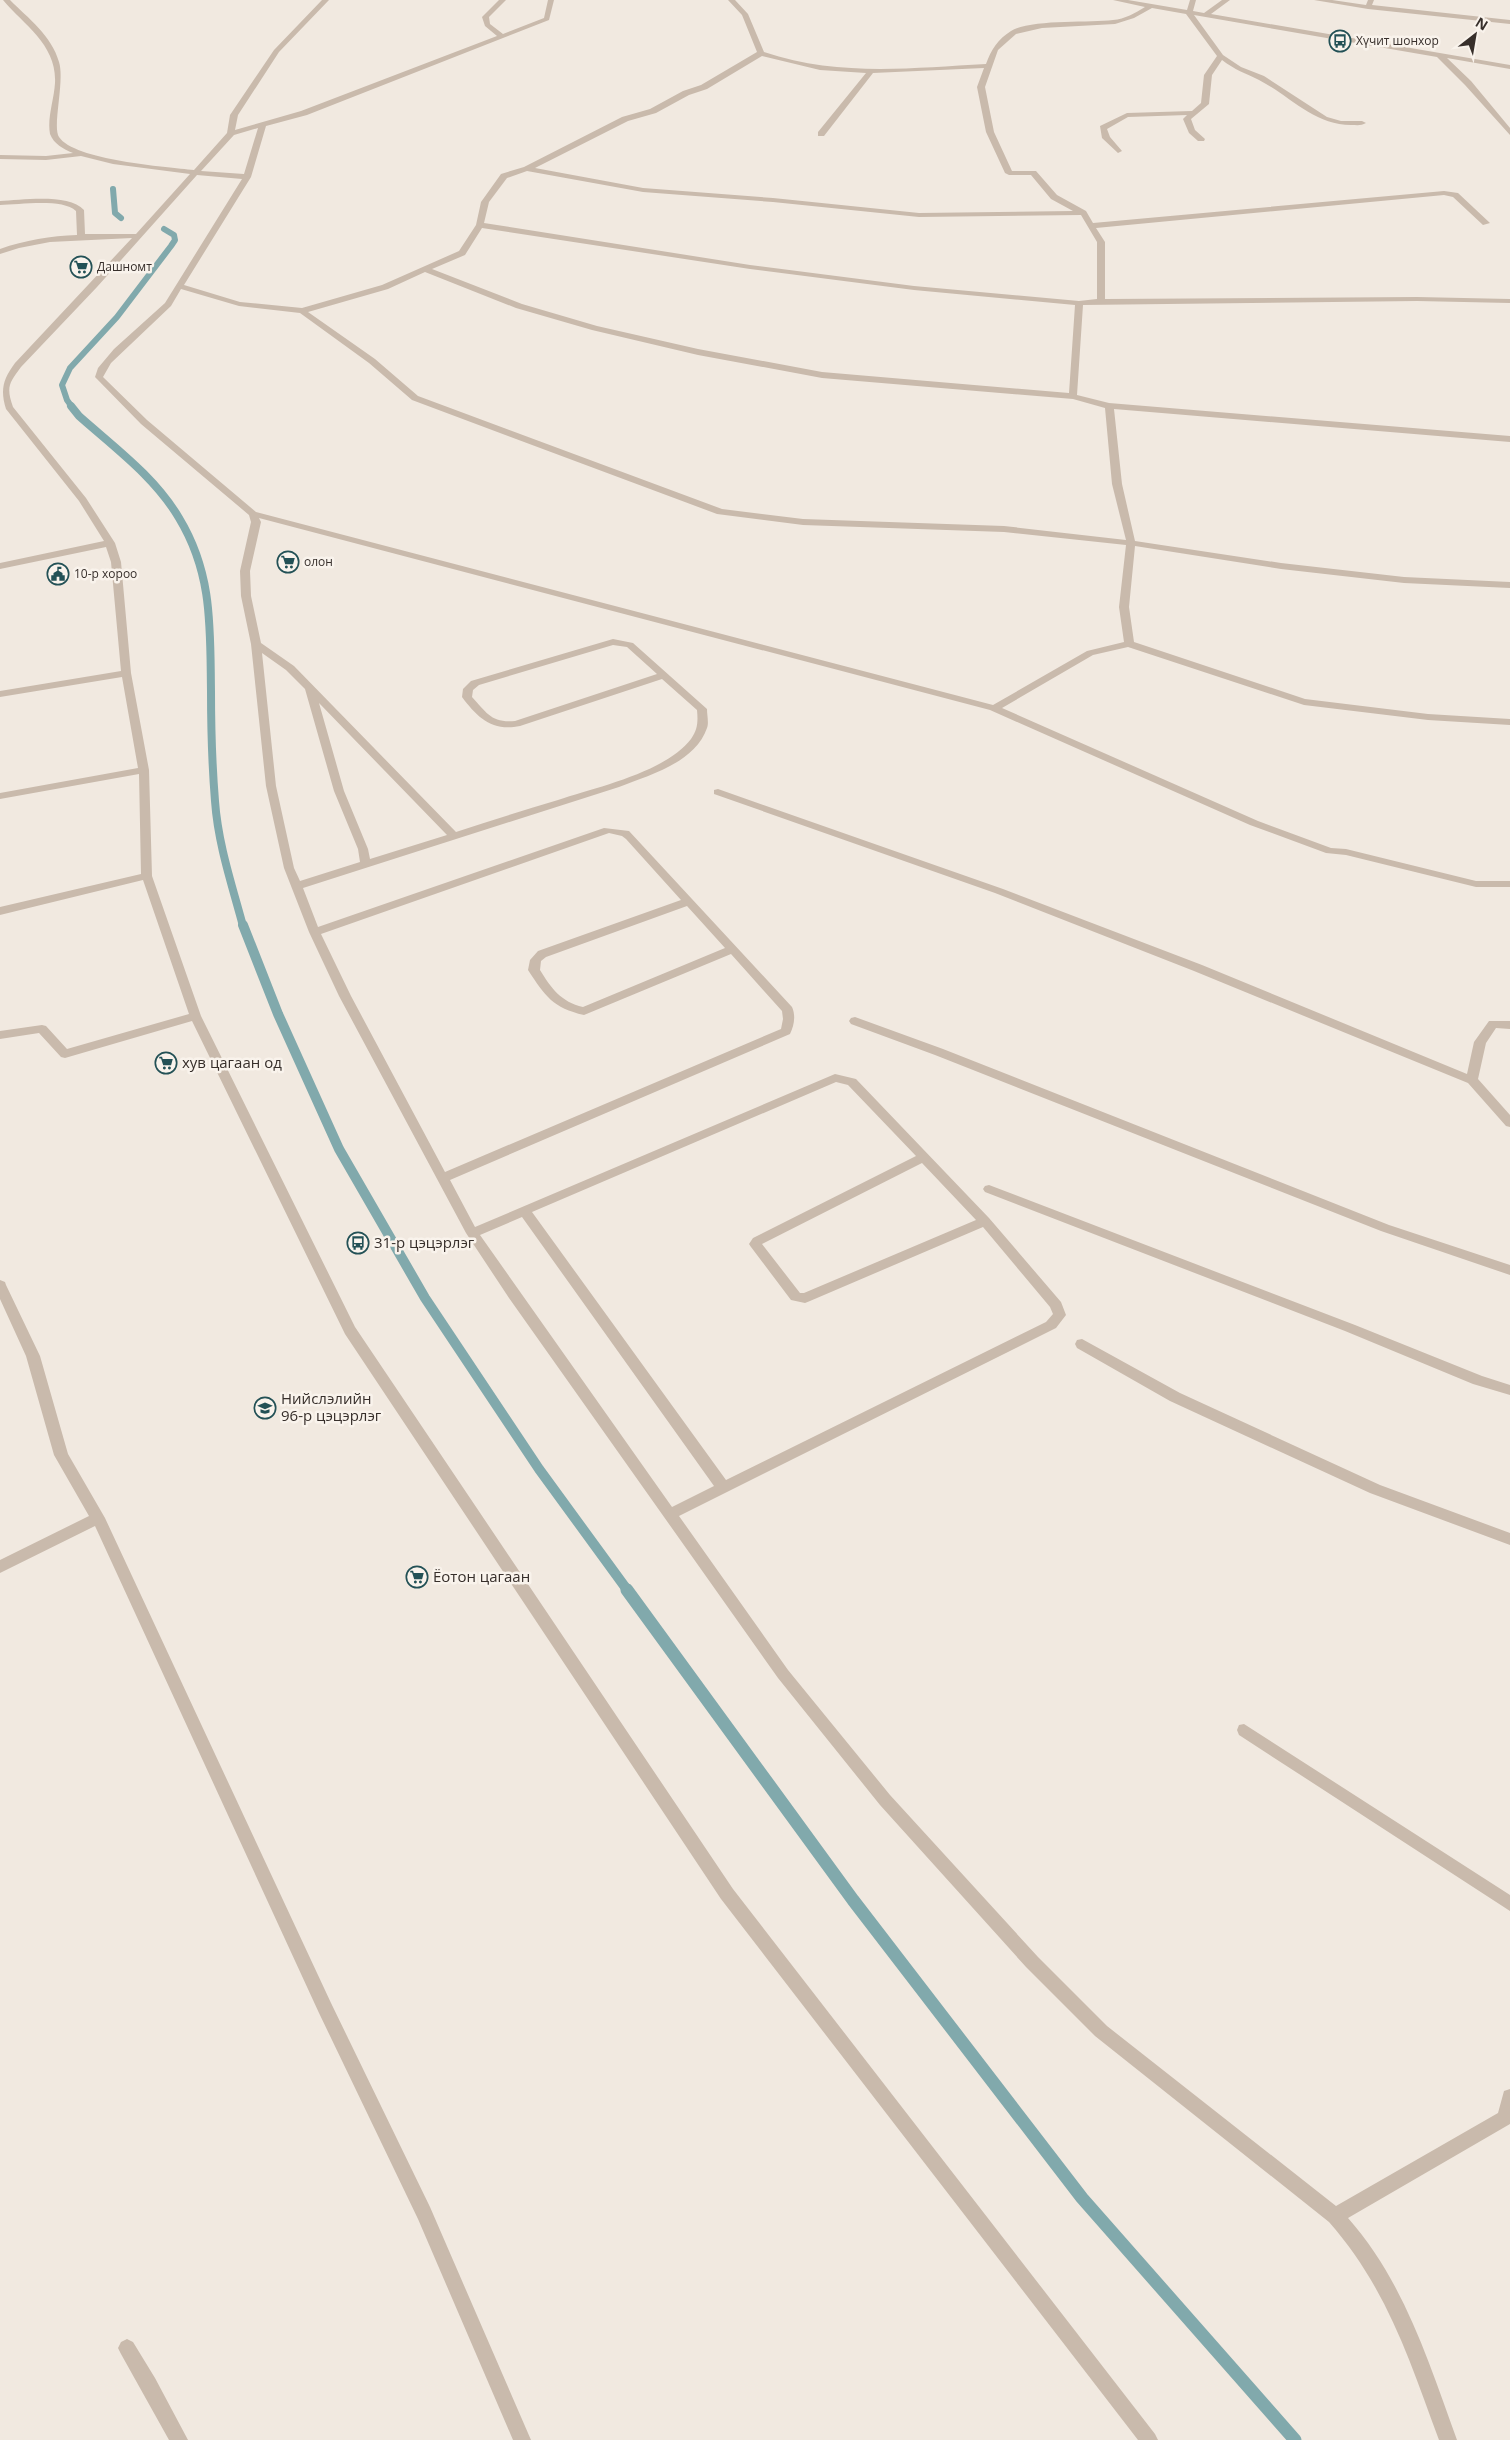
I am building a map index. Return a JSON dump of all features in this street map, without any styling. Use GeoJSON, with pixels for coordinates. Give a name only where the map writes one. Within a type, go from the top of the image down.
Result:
{"type":"FeatureCollection","features":[{"type":"Feature","properties":{"kind":"street"},"geometry":{"type":"LineString","coordinates":[[6,0],[38,32],[54,56],[59,74],[53,132],[62,145],[80,154],[112,161],[247,177]]}},
{"type":"Feature","properties":{"kind":"street"},"geometry":{"type":"LineString","coordinates":[[231,133],[234,115],[276,51],[326,0]]}},
{"type":"Feature","properties":{"kind":"street"},"geometry":{"type":"LineString","coordinates":[[501,36],[487,25],[484,17],[502,0]]}},
{"type":"Feature","properties":{"kind":"street"},"geometry":{"type":"LineString","coordinates":[[551,0],[547,20],[304,113],[231,133],[139,236],[18,365],[6,380],[4,394],[9,407],[83,500],[110,543],[116,562],[126,672],[144,770],[147,876],[195,1016],[350,1330],[721,1886],[1149,2440]]}},
{"type":"Feature","properties":{"kind":"street"},"geometry":{"type":"LineString","coordinates":[[730,0],[745,14],[761,53]]}},
{"type":"Feature","properties":{"kind":"street"},"geometry":{"type":"LineString","coordinates":[[1116,0],[1510,67]]}},
{"type":"Feature","properties":{"kind":"street"},"geometry":{"type":"LineString","coordinates":[[1193,0],[1190,13],[1221,56],[1238,68],[1261,78],[1324,119],[1341,123],[1362,124]]}},
{"type":"Feature","properties":{"kind":"street"},"geometry":{"type":"LineString","coordinates":[[1205,15],[1227,0]]}},
{"type":"Feature","properties":{"kind":"street"},"geometry":{"type":"LineString","coordinates":[[1317,0],[1369,3],[1510,22]]}},
{"type":"Feature","properties":{"kind":"street"},"geometry":{"type":"LineString","coordinates":[[1102,301],[1101,242],[1083,213],[1054,197],[1033,173],[1009,173],[990,132],[981,87],[995,49],[1014,32],[1042,26],[1115,22],[1132,17],[1151,6]]}},
{"type":"Feature","properties":{"kind":"street"},"geometry":{"type":"LineString","coordinates":[[178,286],[239,304],[302,311],[385,288],[462,253],[480,225],[485,202],[504,176],[527,169],[625,119],[654,111],[686,93],[704,87],[761,53],[798,64],[843,70],[988,66]]}},
{"type":"Feature","properties":{"kind":"street"},"geometry":{"type":"LineString","coordinates":[[1438,54],[1468,83],[1510,133]]}},
{"type":"Feature","properties":{"kind":"street"},"geometry":{"type":"LineString","coordinates":[[1201,139],[1192,131],[1186,119],[1205,104],[1208,75],[1221,56]]}},
{"type":"Feature","properties":{"kind":"street"},"geometry":{"type":"LineString","coordinates":[[821,134],[872,70]]}},
{"type":"Feature","properties":{"kind":"street"},"geometry":{"type":"LineString","coordinates":[[1118,151],[1106,138],[1103,128],[1113,121],[1127,115],[1194,113]]}},
{"type":"Feature","properties":{"kind":"street"},"geometry":{"type":"LineString","coordinates":[[263,124],[247,177],[220,223],[159,314],[99,371],[99,377],[144,422],[253,514],[994,708],[1254,823],[1330,851],[1346,852],[1476,884],[1510,884]]}},
{"type":"Feature","properties":{"kind":"street"},"geometry":{"type":"LineString","coordinates":[[0,157],[46,158],[80,154]]}},
{"type":"Feature","properties":{"kind":"street"},"geometry":{"type":"LineString","coordinates":[[527,169],[643,190],[773,200],[919,215],[1083,213]]}},
{"type":"Feature","properties":{"kind":"street"},"geometry":{"type":"LineString","coordinates":[[1091,226],[1444,193],[1455,195],[1486,222]]}},
{"type":"Feature","properties":{"kind":"street"},"geometry":{"type":"LineString","coordinates":[[0,204],[50,202],[73,205],[81,213],[80,238]]}},
{"type":"Feature","properties":{"kind":"street"},"geometry":{"type":"LineString","coordinates":[[480,225],[717,263],[914,288],[1079,303],[1102,301],[1510,301]]}},
{"type":"Feature","properties":{"kind":"street"},"geometry":{"type":"LineString","coordinates":[[0,252],[18,245],[39,241],[139,236]]}},
{"type":"Feature","properties":{"kind":"street"},"geometry":{"type":"LineString","coordinates":[[426,270],[519,306],[595,328],[698,352],[822,375],[1073,396],[1109,406],[1510,439]]}},
{"type":"Feature","properties":{"kind":"street"},"geometry":{"type":"LineString","coordinates":[[1073,396],[1079,303]]}},
{"type":"Feature","properties":{"kind":"street"},"geometry":{"type":"LineString","coordinates":[[302,311],[372,361],[415,398],[631,481],[720,512],[803,522],[1004,529],[1131,542],[1291,567],[1404,580],[1510,585]]}},
{"type":"Feature","properties":{"kind":"street"},"geometry":{"type":"LineString","coordinates":[[1109,406],[1117,484],[1131,542],[1124,607],[1129,644]]}},
{"type":"Feature","properties":{"kind":"street"},"geometry":{"type":"LineString","coordinates":[[253,514],[256,522],[245,571],[246,596],[256,644],[271,786],[289,868],[315,932],[345,996],[472,1233],[783,1674],[872,1785],[1032,1962],[1101,2031],[1335,2216],[1364,2249],[1408,2332],[1448,2440]]}},
{"type":"Feature","properties":{"kind":"street"},"geometry":{"type":"LineString","coordinates":[[0,566],[110,543]]}},
{"type":"Feature","properties":{"kind":"street"},"geometry":{"type":"LineString","coordinates":[[297,886],[615,785],[660,766],[690,747],[703,727],[702,709],[630,645],[614,642],[475,683],[468,689],[467,698],[490,721],[499,726],[516,724],[663,675]]}},
{"type":"Feature","properties":{"kind":"street"},"geometry":{"type":"LineString","coordinates":[[256,644],[290,668],[454,836]]}},
{"type":"Feature","properties":{"kind":"street"},"geometry":{"type":"LineString","coordinates":[[994,708],[1090,653],[1129,644],[1304,702],[1428,717],[1510,722]]}},
{"type":"Feature","properties":{"kind":"street"},"geometry":{"type":"LineString","coordinates":[[0,694],[126,672]]}},
{"type":"Feature","properties":{"kind":"street"},"geometry":{"type":"LineString","coordinates":[[310,688],[339,791],[363,848],[366,864]]}},
{"type":"Feature","properties":{"kind":"street"},"geometry":{"type":"LineString","coordinates":[[0,796],[144,770]]}},
{"type":"Feature","properties":{"kind":"street"},"geometry":{"type":"LineString","coordinates":[[718,792],[999,891],[1207,972],[1472,1080],[1510,1123]]}},
{"type":"Feature","properties":{"kind":"street"},"geometry":{"type":"LineString","coordinates":[[315,932],[608,830],[625,833],[630,836],[788,1010],[789,1019],[786,1031],[442,1178]]}},
{"type":"Feature","properties":{"kind":"street"},"geometry":{"type":"LineString","coordinates":[[0,910],[147,876]]}},
{"type":"Feature","properties":{"kind":"street"},"geometry":{"type":"LineString","coordinates":[[689,901],[542,954],[536,960],[534,970],[554,1001],[565,1007],[584,1010],[733,950]]}},
{"type":"Feature","properties":{"kind":"street"},"geometry":{"type":"LineString","coordinates":[[0,1035],[42,1029],[65,1054],[195,1016]]}},
{"type":"Feature","properties":{"kind":"street"},"geometry":{"type":"LineString","coordinates":[[856,1021],[958,1059],[1385,1228],[1510,1270]]}},
{"type":"Feature","properties":{"kind":"street"},"geometry":{"type":"LineString","coordinates":[[1472,1080],[1480,1042],[1493,1024],[1510,1025]]}},
{"type":"Feature","properties":{"kind":"street"},"geometry":{"type":"LineString","coordinates":[[472,1233],[835,1078],[852,1082],[985,1221],[1056,1304],[1060,1316],[1051,1325],[670,1514]]}},
{"type":"Feature","properties":{"kind":"street"},"geometry":{"type":"LineString","coordinates":[[924,1157],[757,1241],[755,1244],[796,1297],[805,1298],[985,1221]]}},
{"type":"Feature","properties":{"kind":"street"},"geometry":{"type":"LineString","coordinates":[[990,1189],[1350,1328],[1478,1380],[1510,1390]]}},
{"type":"Feature","properties":{"kind":"street"},"geometry":{"type":"LineString","coordinates":[[524,1210],[722,1487]]}},
{"type":"Feature","properties":{"kind":"street"},"geometry":{"type":"LineString","coordinates":[[0,1286],[33,1356],[61,1455],[98,1518],[326,2008],[424,2213],[522,2440]]}},
{"type":"Feature","properties":{"kind":"street"},"geometry":{"type":"LineString","coordinates":[[1082,1344],[1175,1397],[1375,1489],[1510,1539]]}},
{"type":"Feature","properties":{"kind":"street"},"geometry":{"type":"LineString","coordinates":[[0,1567],[98,1518]]}},
{"type":"Feature","properties":{"kind":"street"},"geometry":{"type":"LineString","coordinates":[[1244,1730],[1510,1904]]}},
{"type":"Feature","properties":{"kind":"street"},"geometry":{"type":"LineString","coordinates":[[1335,2216],[1505,2118],[1510,2097]]}},
{"type":"Feature","properties":{"kind":"street"},"geometry":{"type":"LineString","coordinates":[[127,2348],[179,2440]]}},
{"type":"Feature","properties":{"kind":"waterway"},"geometry":{"type":"LineString","coordinates":[[113,189],[115,213],[121,218]]}},
{"type":"Feature","properties":{"kind":"waterway"},"geometry":{"type":"LineString","coordinates":[[72,407],[67,400],[62,385],[70,368],[117,317],[171,246],[175,240],[174,235],[164,229]]}},
{"type":"Feature","properties":{"kind":"waterway"},"geometry":{"type":"LineString","coordinates":[[71,406],[79,416],[134,464],[158,489],[179,518],[198,560],[204,581],[209,623],[212,746],[217,817],[226,864],[243,926]]}},
{"type":"Feature","properties":{"kind":"waterway"},"geometry":{"type":"LineString","coordinates":[[243,925],[278,1014],[339,1149],[425,1298],[539,1469],[628,1591]]}},
{"type":"Feature","properties":{"kind":"waterway"},"geometry":{"type":"LineString","coordinates":[[627,1590],[853,1900],[1082,2198],[1295,2440]]}},
{"type":"Feature","properties":{"kind":"place","name":"Хүчит шонхор"},"geometry":{"type":"Point","coordinates":[1340,41]}},
{"type":"Feature","properties":{"kind":"place","name":"Дашномт"},"geometry":{"type":"Point","coordinates":[81,267]}},
{"type":"Feature","properties":{"kind":"place","name":"олон"},"geometry":{"type":"Point","coordinates":[288,562]}},
{"type":"Feature","properties":{"kind":"place","name":"10-р хороо"},"geometry":{"type":"Point","coordinates":[58,574]}},
{"type":"Feature","properties":{"kind":"place","name":"хув цагаан од"},"geometry":{"type":"Point","coordinates":[166,1063]}},
{"type":"Feature","properties":{"kind":"place","name":"31-р цэцэрлэг"},"geometry":{"type":"Point","coordinates":[358,1243]}},
{"type":"Feature","properties":{"kind":"place","name":"Нийслэлийн 96-р цэцэрлэг"},"geometry":{"type":"Point","coordinates":[265,1408]}},
{"type":"Feature","properties":{"kind":"place","name":"Ёотон цагаан"},"geometry":{"type":"Point","coordinates":[417,1577]}}]}
